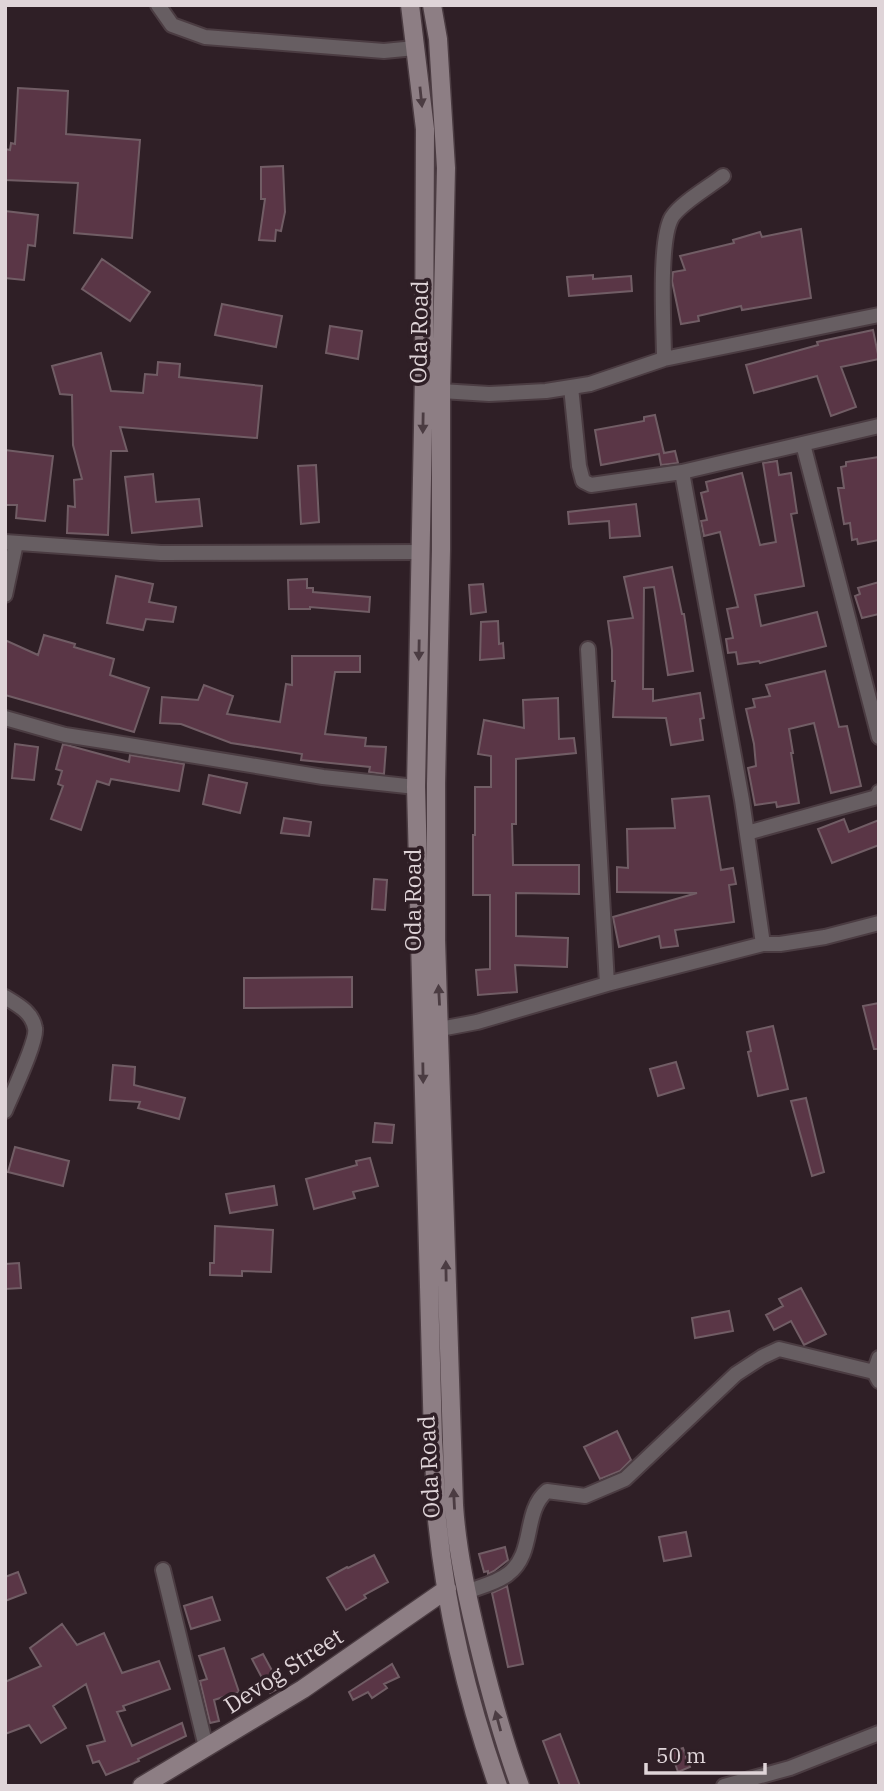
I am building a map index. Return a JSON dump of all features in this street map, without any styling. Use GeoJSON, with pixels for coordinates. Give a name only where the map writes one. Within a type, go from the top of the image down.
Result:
{"type":"FeatureCollection","features":[{"type":"Feature","properties":{"kind":"street"},"geometry":{"type":"LineString","coordinates":[[158,5],[172,24],[205,37],[384,51],[415,48]]}},
{"type":"Feature","properties":{"kind":"street","name":"Oda Road"},"geometry":{"type":"LineString","coordinates":[[410,5],[425,129],[416,787],[433,1440],[437,1519],[447,1589],[479,1731],[498,1786]]}},
{"type":"Feature","properties":{"kind":"street","name":"Oda Road"},"geometry":{"type":"LineString","coordinates":[[432,5],[439,39],[446,168],[441,391],[442,550],[436,784],[436,940],[453,1491],[456,1535],[466,1592],[499,1727],[520,1786]]}},
{"type":"Feature","properties":{"kind":"street"},"geometry":{"type":"LineString","coordinates":[[664,359],[668,225],[674,214],[723,176]]}},
{"type":"Feature","properties":{"kind":"street"},"geometry":{"type":"LineString","coordinates":[[425,252],[444,252]]}},
{"type":"Feature","properties":{"kind":"street"},"geometry":{"type":"LineString","coordinates":[[441,391],[489,394],[546,391],[590,384],[664,359],[879,315]]}},
{"type":"Feature","properties":{"kind":"street"},"geometry":{"type":"LineString","coordinates":[[571,387],[579,466],[583,481],[591,485],[682,472],[879,426]]}},
{"type":"Feature","properties":{"kind":"street"},"geometry":{"type":"LineString","coordinates":[[803,444],[879,737]]}},
{"type":"Feature","properties":{"kind":"street"},"geometry":{"type":"LineString","coordinates":[[682,472],[747,833],[763,944]]}},
{"type":"Feature","properties":{"kind":"street"},"geometry":{"type":"LineString","coordinates":[[5,595],[11,542],[161,553],[421,552]]}},
{"type":"Feature","properties":{"kind":"street"},"geometry":{"type":"LineString","coordinates":[[588,649],[607,984]]}},
{"type":"Feature","properties":{"kind":"street"},"geometry":{"type":"LineString","coordinates":[[5,718],[65,735],[323,778],[416,787]]}},
{"type":"Feature","properties":{"kind":"street"},"geometry":{"type":"LineString","coordinates":[[747,833],[877,797],[879,792]]}},
{"type":"Feature","properties":{"kind":"street"},"geometry":{"type":"LineString","coordinates":[[440,1028],[477,1022],[607,984],[763,944],[825,937],[879,923]]}},
{"type":"Feature","properties":{"kind":"street"},"geometry":{"type":"LineString","coordinates":[[5,997],[26,1009],[36,1029],[5,1111]]}},
{"type":"Feature","properties":{"kind":"street"},"geometry":{"type":"LineString","coordinates":[[466,1592],[506,1576],[521,1562],[537,1499],[547,1490],[585,1496],[625,1479],[736,1374],[762,1357],[779,1349],[877,1370]]}},
{"type":"Feature","properties":{"kind":"street"},"geometry":{"type":"LineString","coordinates":[[163,1570],[206,1747]]}},
{"type":"Feature","properties":{"kind":"street","name":"Devog Street"},"geometry":{"type":"LineString","coordinates":[[142,1786],[303,1689],[447,1589]]}},
{"type":"Feature","properties":{"kind":"street"},"geometry":{"type":"LineString","coordinates":[[724,1786],[790,1768],[879,1733]]}},
{"type":"Feature","properties":{"kind":"building"},"geometry":{"type":"Polygon","coordinates":[[[18,88],[68,91],[66,134],[140,140],[132,238],[74,233],[78,183],[5,180],[5,149],[10,150],[11,143],[15,144],[18,88]]]}},
{"type":"Feature","properties":{"kind":"building"},"geometry":{"type":"Polygon","coordinates":[[[283,166],[285,212],[281,231],[276,230],[275,241],[259,240],[265,199],[261,199],[261,167],[283,166]]]}},
{"type":"Feature","properties":{"kind":"building"},"geometry":{"type":"Polygon","coordinates":[[[5,211],[38,215],[35,246],[28,245],[24,280],[5,278],[5,211]]]}},
{"type":"Feature","properties":{"kind":"building"},"geometry":{"type":"Polygon","coordinates":[[[801,229],[811,298],[742,310],[741,306],[698,316],[699,321],[681,324],[672,281],[673,272],[685,270],[680,256],[734,243],[733,240],[760,232],[762,237],[801,229]]]}},
{"type":"Feature","properties":{"kind":"building"},"geometry":{"type":"Polygon","coordinates":[[[102,259],[150,292],[130,321],[82,289],[102,259]]]}},
{"type":"Feature","properties":{"kind":"building"},"geometry":{"type":"Polygon","coordinates":[[[593,275],[593,279],[631,276],[632,291],[569,296],[567,277],[593,275]]]}},
{"type":"Feature","properties":{"kind":"building"},"geometry":{"type":"Polygon","coordinates":[[[222,304],[282,316],[276,347],[215,335],[222,304]]]}},
{"type":"Feature","properties":{"kind":"building"},"geometry":{"type":"Polygon","coordinates":[[[330,326],[362,331],[358,359],[326,353],[330,326]]]}},
{"type":"Feature","properties":{"kind":"building"},"geometry":{"type":"Polygon","coordinates":[[[873,330],[879,359],[841,367],[856,407],[831,416],[817,376],[754,393],[746,365],[818,345],[817,342],[873,330]]]}},
{"type":"Feature","properties":{"kind":"building"},"geometry":{"type":"Polygon","coordinates":[[[101,353],[111,391],[143,393],[145,374],[157,375],[158,362],[180,364],[179,377],[262,386],[257,438],[120,427],[127,451],[111,451],[108,535],[67,533],[68,506],[75,507],[74,480],[82,479],[73,445],[72,395],[60,394],[52,366],[101,353]]]}},
{"type":"Feature","properties":{"kind":"building"},"geometry":{"type":"Polygon","coordinates":[[[655,415],[664,453],[675,451],[678,463],[661,465],[659,454],[601,465],[595,430],[644,421],[644,417],[655,415]]]}},
{"type":"Feature","properties":{"kind":"building"},"geometry":{"type":"Polygon","coordinates":[[[5,450],[53,456],[45,521],[16,518],[17,505],[5,505],[5,450]]]}},
{"type":"Feature","properties":{"kind":"building"},"geometry":{"type":"Polygon","coordinates":[[[879,457],[879,540],[858,544],[857,539],[852,540],[850,523],[844,524],[838,488],[844,488],[841,467],[846,466],[846,462],[879,457]]]}},
{"type":"Feature","properties":{"kind":"building"},"geometry":{"type":"Polygon","coordinates":[[[777,461],[779,475],[791,473],[797,513],[791,514],[804,586],[755,595],[761,626],[817,612],[826,646],[760,663],[738,664],[736,652],[728,653],[726,639],[733,638],[727,609],[738,607],[720,532],[704,536],[701,521],[707,520],[701,493],[708,491],[706,482],[742,473],[760,545],[776,542],[763,463],[777,461]]]}},
{"type":"Feature","properties":{"kind":"building"},"geometry":{"type":"Polygon","coordinates":[[[316,465],[319,522],[301,524],[298,466],[316,465]]]}},
{"type":"Feature","properties":{"kind":"building"},"geometry":{"type":"Polygon","coordinates":[[[153,474],[156,502],[199,499],[202,526],[132,533],[125,477],[153,474]]]}},
{"type":"Feature","properties":{"kind":"building"},"geometry":{"type":"Polygon","coordinates":[[[636,504],[640,536],[610,538],[609,521],[569,524],[568,512],[636,504]]]}},
{"type":"Feature","properties":{"kind":"building"},"geometry":{"type":"Polygon","coordinates":[[[672,567],[684,614],[693,671],[668,675],[654,587],[644,588],[643,689],[653,689],[653,701],[700,693],[704,718],[700,719],[703,740],[671,745],[666,718],[613,717],[615,681],[612,681],[608,621],[633,618],[624,577],[672,567]]]}},
{"type":"Feature","properties":{"kind":"building"},"geometry":{"type":"Polygon","coordinates":[[[116,576],[153,584],[149,602],[176,607],[173,622],[146,619],[143,630],[107,623],[116,576]]]}},
{"type":"Feature","properties":{"kind":"building"},"geometry":{"type":"Polygon","coordinates":[[[307,579],[307,588],[313,588],[313,592],[370,597],[369,612],[310,607],[289,609],[288,580],[307,579]]]}},
{"type":"Feature","properties":{"kind":"building"},"geometry":{"type":"Polygon","coordinates":[[[879,582],[879,614],[862,618],[855,596],[860,594],[858,588],[879,582]]]}},
{"type":"Feature","properties":{"kind":"building"},"geometry":{"type":"Polygon","coordinates":[[[483,584],[486,612],[471,614],[469,585],[483,584]]]}},
{"type":"Feature","properties":{"kind":"building"},"geometry":{"type":"Polygon","coordinates":[[[498,621],[499,644],[503,643],[504,658],[480,660],[481,622],[498,621]]]}},
{"type":"Feature","properties":{"kind":"building"},"geometry":{"type":"Polygon","coordinates":[[[44,635],[114,659],[110,675],[149,688],[134,732],[5,695],[5,640],[38,655],[44,635]]]}},
{"type":"Feature","properties":{"kind":"building"},"geometry":{"type":"Polygon","coordinates":[[[292,656],[360,656],[360,672],[335,672],[325,734],[366,738],[365,746],[386,747],[384,774],[369,772],[370,767],[301,760],[302,754],[231,743],[181,724],[160,723],[162,697],[198,700],[204,685],[233,696],[227,714],[280,722],[286,684],[292,685],[292,656]]]}},
{"type":"Feature","properties":{"kind":"building"},"geometry":{"type":"Polygon","coordinates":[[[825,671],[839,727],[847,726],[861,786],[831,793],[814,723],[789,729],[799,803],[777,807],[776,802],[755,805],[748,768],[756,766],[754,744],[746,709],[755,707],[753,699],[770,696],[766,685],[825,671]]]}},
{"type":"Feature","properties":{"kind":"building"},"geometry":{"type":"Polygon","coordinates":[[[558,698],[559,739],[574,738],[576,753],[516,759],[516,824],[512,824],[513,865],[579,865],[579,894],[516,893],[516,936],[568,938],[567,967],[515,965],[517,992],[478,995],[476,970],[490,969],[490,895],[473,895],[475,787],[491,787],[491,756],[478,754],[484,720],[524,728],[523,700],[558,698]]]}},
{"type":"Feature","properties":{"kind":"building"},"geometry":{"type":"Polygon","coordinates":[[[15,744],[38,747],[34,780],[12,778],[15,744]]]}},
{"type":"Feature","properties":{"kind":"building"},"geometry":{"type":"Polygon","coordinates":[[[63,744],[129,762],[130,755],[184,764],[179,791],[111,779],[109,785],[97,781],[81,830],[51,819],[63,786],[58,784],[62,771],[56,769],[63,744]]]}},
{"type":"Feature","properties":{"kind":"building"},"geometry":{"type":"Polygon","coordinates":[[[209,775],[247,783],[240,813],[203,804],[209,775]]]}},
{"type":"Feature","properties":{"kind":"building"},"geometry":{"type":"Polygon","coordinates":[[[709,796],[721,870],[733,868],[736,884],[729,885],[734,922],[675,930],[678,946],[661,948],[659,936],[619,947],[613,917],[697,893],[617,892],[617,867],[628,868],[627,829],[675,828],[672,799],[709,796]]]}},
{"type":"Feature","properties":{"kind":"building"},"geometry":{"type":"Polygon","coordinates":[[[284,818],[311,822],[309,836],[281,833],[284,818]]]}},
{"type":"Feature","properties":{"kind":"building"},"geometry":{"type":"Polygon","coordinates":[[[844,819],[849,832],[879,820],[879,845],[832,863],[818,829],[844,819]]]}},
{"type":"Feature","properties":{"kind":"building"},"geometry":{"type":"Polygon","coordinates":[[[374,879],[387,880],[385,910],[372,909],[374,879]]]}},
{"type":"Feature","properties":{"kind":"building"},"geometry":{"type":"Polygon","coordinates":[[[352,977],[352,1007],[244,1008],[244,978],[352,977]]]}},
{"type":"Feature","properties":{"kind":"building"},"geometry":{"type":"Polygon","coordinates":[[[879,1003],[879,1049],[874,1049],[863,1006],[879,1003]]]}},
{"type":"Feature","properties":{"kind":"building"},"geometry":{"type":"Polygon","coordinates":[[[773,1026],[788,1089],[758,1096],[748,1052],[751,1051],[747,1032],[773,1026]]]}},
{"type":"Feature","properties":{"kind":"building"},"geometry":{"type":"Polygon","coordinates":[[[676,1062],[684,1088],[658,1096],[650,1069],[676,1062]]]}},
{"type":"Feature","properties":{"kind":"building"},"geometry":{"type":"Polygon","coordinates":[[[113,1065],[135,1067],[134,1085],[185,1098],[179,1119],[138,1108],[140,1102],[110,1100],[113,1065]]]}},
{"type":"Feature","properties":{"kind":"building"},"geometry":{"type":"Polygon","coordinates":[[[806,1098],[824,1172],[812,1176],[791,1101],[806,1098]]]}},
{"type":"Feature","properties":{"kind":"building"},"geometry":{"type":"Polygon","coordinates":[[[375,1123],[394,1125],[392,1143],[373,1142],[375,1123]]]}},
{"type":"Feature","properties":{"kind":"building"},"geometry":{"type":"Polygon","coordinates":[[[15,1147],[69,1161],[63,1186],[8,1172],[15,1147]]]}},
{"type":"Feature","properties":{"kind":"building"},"geometry":{"type":"Polygon","coordinates":[[[370,1158],[378,1186],[353,1192],[355,1198],[314,1209],[306,1179],[357,1165],[356,1161],[370,1158]]]}},
{"type":"Feature","properties":{"kind":"building"},"geometry":{"type":"Polygon","coordinates":[[[274,1186],[277,1205],[230,1213],[226,1194],[274,1186]]]}},
{"type":"Feature","properties":{"kind":"building"},"geometry":{"type":"Polygon","coordinates":[[[215,1226],[273,1230],[271,1272],[242,1271],[242,1276],[210,1275],[210,1263],[214,1263],[215,1226]]]}},
{"type":"Feature","properties":{"kind":"building"},"geometry":{"type":"Polygon","coordinates":[[[19,1263],[21,1288],[5,1289],[5,1264],[19,1263]]]}},
{"type":"Feature","properties":{"kind":"building"},"geometry":{"type":"Polygon","coordinates":[[[801,1288],[826,1334],[804,1345],[791,1321],[774,1330],[766,1315],[783,1306],[779,1299],[801,1288]]]}},
{"type":"Feature","properties":{"kind":"building"},"geometry":{"type":"Polygon","coordinates":[[[729,1311],[733,1331],[695,1338],[692,1318],[729,1311]]]}},
{"type":"Feature","properties":{"kind":"building"},"geometry":{"type":"Polygon","coordinates":[[[617,1431],[631,1460],[620,1471],[600,1479],[584,1447],[617,1431]]]}},
{"type":"Feature","properties":{"kind":"building"},"geometry":{"type":"Polygon","coordinates":[[[686,1532],[691,1556],[664,1561],[659,1537],[686,1532]]]}},
{"type":"Feature","properties":{"kind":"building"},"geometry":{"type":"Polygon","coordinates":[[[505,1547],[508,1560],[488,1574],[488,1571],[484,1572],[479,1554],[505,1547]]]}},
{"type":"Feature","properties":{"kind":"building"},"geometry":{"type":"Polygon","coordinates":[[[374,1555],[388,1582],[364,1595],[366,1598],[346,1610],[327,1578],[374,1555]]]}},
{"type":"Feature","properties":{"kind":"building"},"geometry":{"type":"Polygon","coordinates":[[[18,1572],[26,1593],[5,1601],[5,1577],[18,1572]]]}},
{"type":"Feature","properties":{"kind":"building"},"geometry":{"type":"Polygon","coordinates":[[[507,1586],[523,1664],[508,1667],[492,1593],[507,1586]]]}},
{"type":"Feature","properties":{"kind":"building"},"geometry":{"type":"Polygon","coordinates":[[[212,1597],[220,1620],[191,1629],[184,1606],[212,1597]]]}},
{"type":"Feature","properties":{"kind":"building"},"geometry":{"type":"Polygon","coordinates":[[[62,1624],[77,1645],[104,1633],[122,1673],[159,1661],[170,1689],[123,1706],[125,1710],[117,1712],[132,1746],[182,1723],[186,1736],[106,1775],[99,1761],[93,1763],[87,1746],[105,1741],[86,1684],[53,1706],[66,1728],[41,1743],[29,1725],[5,1734],[5,1682],[41,1666],[30,1648],[62,1624]]]}},
{"type":"Feature","properties":{"kind":"building"},"geometry":{"type":"Polygon","coordinates":[[[224,1648],[239,1692],[214,1700],[219,1721],[210,1723],[200,1681],[207,1679],[199,1656],[224,1648]]]}},
{"type":"Feature","properties":{"kind":"building"},"geometry":{"type":"Polygon","coordinates":[[[263,1654],[281,1687],[270,1693],[252,1659],[263,1654]]]}},
{"type":"Feature","properties":{"kind":"building"},"geometry":{"type":"Polygon","coordinates":[[[392,1664],[399,1677],[384,1684],[387,1688],[372,1698],[368,1692],[353,1700],[349,1692],[392,1664]]]}},
{"type":"Feature","properties":{"kind":"building"},"geometry":{"type":"Polygon","coordinates":[[[560,1734],[580,1786],[560,1786],[543,1741],[560,1734]]]}},
{"type":"Feature","properties":{"kind":"building"},"geometry":{"type":"Polygon","coordinates":[[[683,1748],[690,1767],[678,1772],[671,1752],[683,1748]]]}}]}
